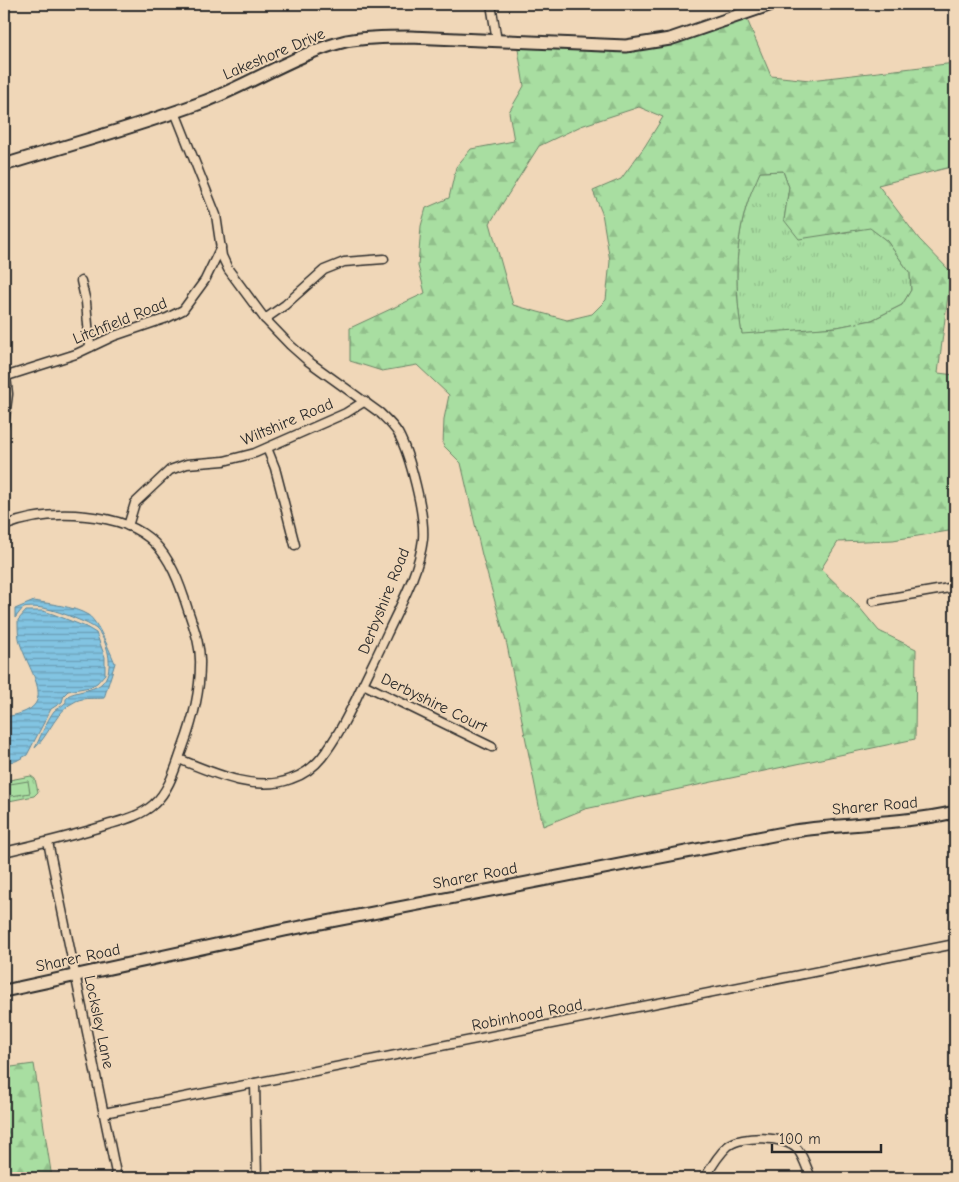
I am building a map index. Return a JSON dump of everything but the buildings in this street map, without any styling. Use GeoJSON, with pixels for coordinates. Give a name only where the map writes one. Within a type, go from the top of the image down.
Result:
{"type":"FeatureCollection","features":[{"type":"Feature","properties":{"kind":"street"},"geometry":{"type":"LineString","coordinates":[[492,4],[497,41]]}},
{"type":"Feature","properties":{"kind":"street","name":"Lakeshore Drive"},"geometry":{"type":"LineString","coordinates":[[4,164],[176,112],[226,92],[312,53],[346,41],[382,37],[614,46],[650,43],[708,27],[772,4]]}},
{"type":"Feature","properties":{"kind":"street"},"geometry":{"type":"LineString","coordinates":[[176,112],[216,214],[221,247]]}},
{"type":"Feature","properties":{"kind":"street","name":"Derbyshire Road"},"geometry":{"type":"LineString","coordinates":[[178,759],[220,775],[246,782],[279,782],[289,780],[304,773],[321,757],[340,732],[364,684],[412,576],[420,551],[423,528],[418,494],[398,433],[380,413],[290,346],[265,319],[224,263],[221,247]]}},
{"type":"Feature","properties":{"kind":"street","name":"Litchfield Road"},"geometry":{"type":"LineString","coordinates":[[5,377],[76,354],[114,336],[168,318],[182,310],[205,280],[221,247]]}},
{"type":"Feature","properties":{"kind":"street"},"geometry":{"type":"LineString","coordinates":[[265,319],[285,305],[324,270],[344,262],[384,259]]}},
{"type":"Feature","properties":{"kind":"street"},"geometry":{"type":"LineString","coordinates":[[81,281],[86,302],[90,347]]}},
{"type":"Feature","properties":{"kind":"street"},"geometry":{"type":"LineString","coordinates":[[4,425],[8,406],[5,377]]}},
{"type":"Feature","properties":{"kind":"street","name":"Wiltshire Road"},"geometry":{"type":"LineString","coordinates":[[128,526],[135,503],[170,470],[188,464],[224,461],[268,448],[288,437],[346,412],[365,401]]}},
{"type":"Feature","properties":{"kind":"street"},"geometry":{"type":"LineString","coordinates":[[268,448],[295,546]]}},
{"type":"Feature","properties":{"kind":"street"},"geometry":{"type":"LineString","coordinates":[[4,526],[26,520],[60,515],[92,516],[115,521],[151,538],[164,553],[180,588],[194,626],[200,664],[198,695],[178,759],[162,795],[153,805],[142,813],[81,834],[4,852]]}},
{"type":"Feature","properties":{"kind":"street"},"geometry":{"type":"LineString","coordinates":[[873,601],[955,587]]}},
{"type":"Feature","properties":{"kind":"street","name":"Derbyshire Court"},"geometry":{"type":"LineString","coordinates":[[364,684],[492,747]]}},
{"type":"Feature","properties":{"kind":"street","name":"Sharer Road"},"geometry":{"type":"LineString","coordinates":[[4,991],[285,930],[785,833],[827,827],[905,821],[955,812]]}},
{"type":"Feature","properties":{"kind":"street","name":"Locksley Lane"},"geometry":{"type":"LineString","coordinates":[[48,842],[117,1178]]}},
{"type":"Feature","properties":{"kind":"street","name":"Robinhood Road"},"geometry":{"type":"LineString","coordinates":[[104,1113],[955,944]]}},
{"type":"Feature","properties":{"kind":"street"},"geometry":{"type":"LineString","coordinates":[[255,1083],[257,1178]]}},
{"type":"Feature","properties":{"kind":"street"},"geometry":{"type":"LineString","coordinates":[[705,1178],[711,1167],[728,1146],[743,1140],[758,1138],[784,1140],[793,1145],[798,1150],[811,1178]]}},
{"type":"Feature","properties":{"kind":"street"},"geometry":{"type":"LineString","coordinates":[[503,1178],[512,1178]]}},
{"type":"Feature","properties":{"kind":"green space"},"geometry":{"type":"Polygon","coordinates":[[[746,17],[771,76],[810,80],[955,63],[955,166],[878,185],[919,239],[951,272],[938,373],[955,375],[955,530],[893,540],[838,542],[821,569],[854,601],[879,631],[916,649],[915,739],[585,809],[543,826],[507,645],[482,555],[461,463],[443,445],[444,419],[449,395],[417,365],[382,371],[350,361],[350,328],[425,293],[418,266],[421,226],[426,208],[449,198],[456,167],[471,149],[514,141],[509,112],[524,86],[518,49],[521,46],[613,50],[746,17]],[[639,107],[581,126],[539,146],[490,223],[513,305],[567,320],[592,314],[606,300],[610,261],[602,213],[593,191],[621,179],[663,117],[639,107]],[[783,171],[760,172],[743,220],[737,269],[738,302],[742,334],[837,327],[872,320],[902,305],[911,290],[910,273],[887,241],[870,228],[799,239],[784,220],[789,187],[783,171]]]}},
{"type":"Feature","properties":{"kind":"green space"},"geometry":{"type":"Polygon","coordinates":[[[783,171],[789,187],[784,220],[837,234],[870,227],[887,241],[910,273],[911,290],[902,305],[872,320],[837,327],[742,335],[737,269],[743,220],[754,184],[760,172],[783,171]]]}},
{"type":"Feature","properties":{"kind":"green space"},"geometry":{"type":"Polygon","coordinates":[[[31,776],[35,779],[38,792],[34,796],[4,802],[4,781],[31,776]]]}},
{"type":"Feature","properties":{"kind":"green space"},"geometry":{"type":"Polygon","coordinates":[[[28,781],[30,793],[5,797],[4,785],[28,781]]]}},
{"type":"Feature","properties":{"kind":"green space"},"geometry":{"type":"Polygon","coordinates":[[[34,1064],[52,1178],[4,1178],[4,1068],[34,1064]]]}},
{"type":"Feature","properties":{"kind":"water"},"geometry":{"type":"Polygon","coordinates":[[[34,601],[69,607],[92,618],[100,630],[115,663],[104,698],[83,699],[69,705],[58,716],[35,748],[54,711],[65,703],[69,695],[101,684],[108,672],[109,658],[102,637],[96,629],[88,624],[55,611],[31,607],[23,608],[15,618],[15,609],[34,601]]]}},
{"type":"Feature","properties":{"kind":"water"},"geometry":{"type":"Polygon","coordinates":[[[26,611],[43,611],[53,614],[96,633],[105,657],[105,674],[97,683],[90,687],[68,691],[64,695],[62,702],[51,709],[27,755],[16,761],[5,762],[4,717],[22,713],[33,707],[37,699],[38,690],[35,679],[19,638],[18,620],[26,611]]]}}]}
